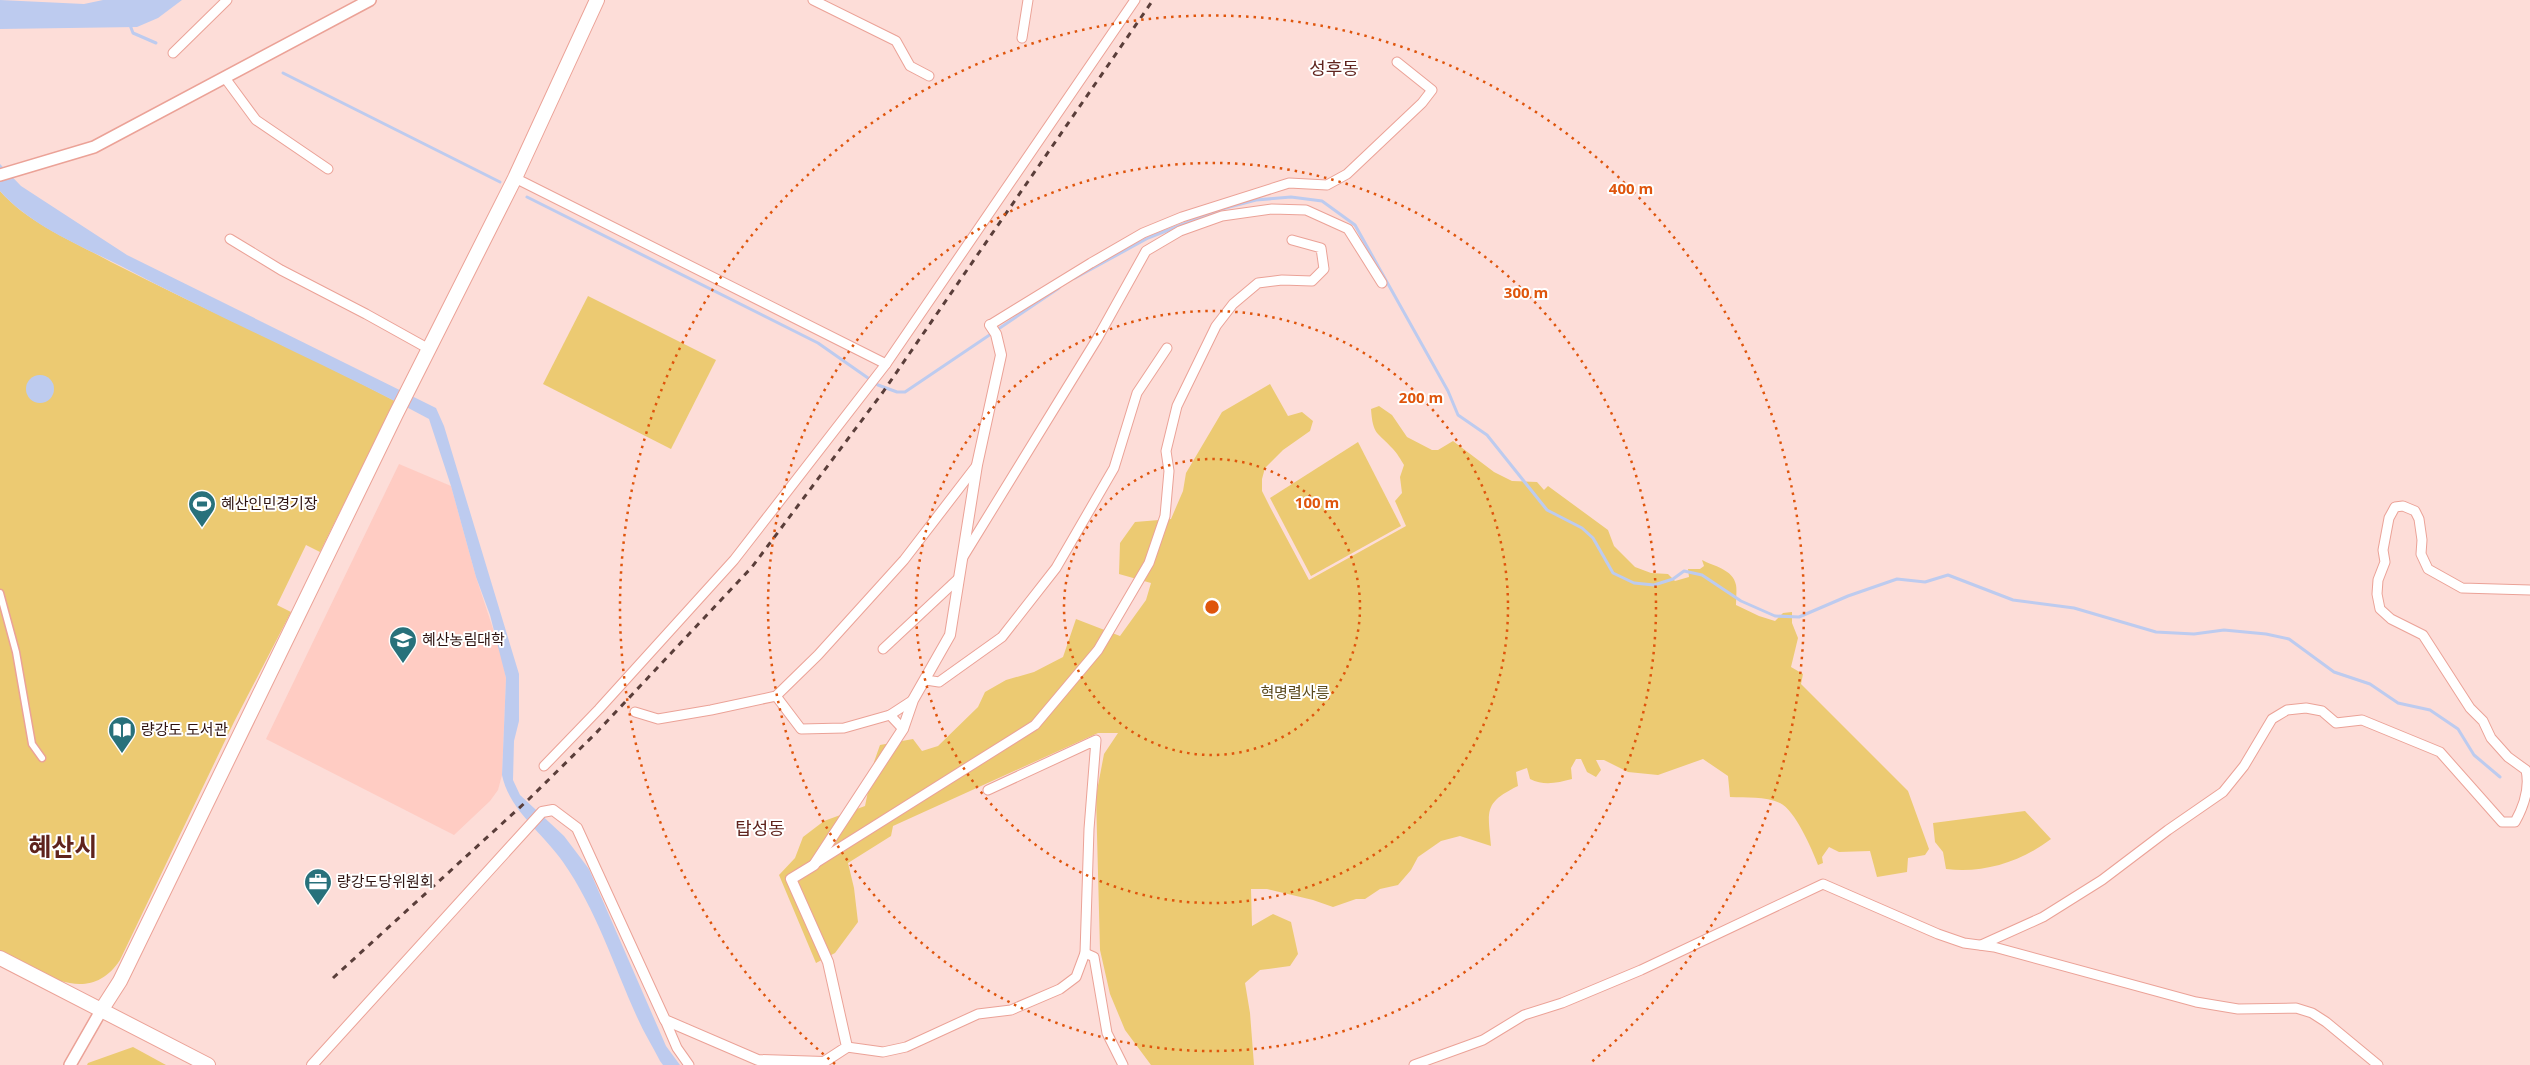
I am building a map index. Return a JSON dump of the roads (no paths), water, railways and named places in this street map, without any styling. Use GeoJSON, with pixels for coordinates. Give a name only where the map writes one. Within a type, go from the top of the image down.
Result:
{"type":"FeatureCollection","features":[{"type":"Feature","properties":{"kind":"main road"},"geometry":{"type":"LineString","coordinates":[[0,175],[94,147],[370,0]]}},
{"type":"Feature","properties":{"kind":"main road"},"geometry":{"type":"LineString","coordinates":[[70,1065],[120,980],[396,414],[515,178],[598,0]]}},
{"type":"Feature","properties":{"kind":"main road"},"geometry":{"type":"LineString","coordinates":[[0,958],[53,987],[102,1009],[208,1065]]}},
{"type":"Feature","properties":{"kind":"street"},"geometry":{"type":"LineString","coordinates":[[173,53],[227,0]]}},
{"type":"Feature","properties":{"kind":"street"},"geometry":{"type":"LineString","coordinates":[[813,0],[896,41],[910,66],[929,76]]}},
{"type":"Feature","properties":{"kind":"street"},"geometry":{"type":"LineString","coordinates":[[1022,38],[1028,0]]}},
{"type":"Feature","properties":{"kind":"street"},"geometry":{"type":"LineString","coordinates":[[544,766],[599,710],[734,560],[873,381],[1135,0]]}},
{"type":"Feature","properties":{"kind":"street"},"geometry":{"type":"LineString","coordinates":[[814,865],[904,728],[913,700],[926,680],[950,634],[977,465],[1001,355],[996,334],[990,325],[1143,233],[1230,200],[1289,183],[1327,185],[1347,174],[1422,103],[1432,90],[1397,62]]}},
{"type":"Feature","properties":{"kind":"street"},"geometry":{"type":"LineString","coordinates":[[225,78],[256,120],[328,169]]}},
{"type":"Feature","properties":{"kind":"street"},"geometry":{"type":"LineString","coordinates":[[515,178],[886,364]]}},
{"type":"Feature","properties":{"kind":"street"},"geometry":{"type":"LineString","coordinates":[[962,559],[1097,339],[1146,251],[1180,231],[1222,216],[1272,209],[1306,210],[1348,229],[1382,283]]}},
{"type":"Feature","properties":{"kind":"street"},"geometry":{"type":"LineString","coordinates":[[230,239],[281,270],[429,349]]}},
{"type":"Feature","properties":{"kind":"street"},"geometry":{"type":"LineString","coordinates":[[847,1047],[828,962],[791,879],[1035,725],[1098,650],[1148,563],[1165,516],[1169,471],[1166,451],[1177,406],[1216,326],[1232,304],[1258,283],[1282,280],[1312,281],[1324,269],[1321,248],[1292,240]]}},
{"type":"Feature","properties":{"kind":"street"},"geometry":{"type":"LineString","coordinates":[[926,680],[939,682],[1002,638],[1056,568],[1114,468],[1137,393],[1167,348]]}},
{"type":"Feature","properties":{"kind":"street"},"geometry":{"type":"LineString","coordinates":[[635,712],[658,718],[711,710],[776,696],[818,655],[904,560],[977,465]]}},
{"type":"Feature","properties":{"kind":"street"},"geometry":{"type":"LineString","coordinates":[[1981,945],[2043,917],[2095,884],[2223,792],[2244,766],[2272,718],[2287,710],[2306,708],[2322,711],[2336,723],[2362,720],[2440,752],[2502,822],[2515,822],[2524,799],[2528,780],[2526,770],[2508,757],[2491,738],[2483,721],[2470,708],[2423,635],[2391,619],[2380,608],[2378,580],[2385,562],[2384,550],[2389,518],[2395,507],[2403,506],[2416,511],[2422,540],[2420,554],[2428,569],[2462,588],[2530,590]]}},
{"type":"Feature","properties":{"kind":"street"},"geometry":{"type":"LineString","coordinates":[[883,649],[959,578]]}},
{"type":"Feature","properties":{"kind":"street"},"geometry":{"type":"LineString","coordinates":[[0,594],[16,652],[32,744],[42,758]]}},
{"type":"Feature","properties":{"kind":"street"},"geometry":{"type":"LineString","coordinates":[[776,696],[801,729],[844,728],[890,715],[913,700]]}},
{"type":"Feature","properties":{"kind":"street"},"geometry":{"type":"LineString","coordinates":[[890,715],[904,728]]}},
{"type":"Feature","properties":{"kind":"street"},"geometry":{"type":"LineString","coordinates":[[664,1020],[758,1060],[825,1063],[847,1047],[883,1052],[906,1047],[978,1014],[1011,1010],[1060,989],[1076,977],[1085,953],[1089,829],[1096,740],[988,790]]}},
{"type":"Feature","properties":{"kind":"street"},"geometry":{"type":"LineString","coordinates":[[312,1065],[542,812],[553,810],[577,828],[677,1048],[689,1065]]}},
{"type":"Feature","properties":{"kind":"street"},"geometry":{"type":"LineString","coordinates":[[1414,1065],[1482,1040],[1524,1015],[1562,1003],[1641,970],[1824,884],[1938,934],[2196,1002],[2238,1009],[2296,1008],[2312,1013],[2326,1022],[2378,1065]]}},
{"type":"Feature","properties":{"kind":"street"},"geometry":{"type":"LineString","coordinates":[[1085,953],[1094,957],[1107,1033],[1123,1065]]}},
{"type":"Feature","properties":{"kind":"water"},"geometry":{"type":"Polygon","coordinates":[[[0,0],[84,4],[103,0],[182,0],[158,18],[137,27],[0,29],[0,0]]]}},
{"type":"Feature","properties":{"kind":"water"},"geometry":{"type":"Polygon","coordinates":[[[0,164],[21,186],[127,255],[436,408],[444,426],[519,674],[519,721],[514,741],[513,780],[520,795],[564,836],[589,869],[666,1046],[680,1065],[663,1065],[660,1061],[640,1023],[595,918],[575,880],[555,851],[519,810],[506,788],[502,775],[506,678],[490,615],[476,577],[451,486],[429,419],[56,234],[26,215],[0,191],[0,164]]]}},
{"type":"Feature","properties":{"kind":"water"},"geometry":{"type":"Polygon","coordinates":[[[40,375],[50,379],[54,389],[50,399],[40,403],[30,399],[26,389],[30,379],[40,375]]]}},
{"type":"Feature","properties":{"kind":"waterway"},"geometry":{"type":"LineString","coordinates":[[130,25],[133,33],[156,43]]}},
{"type":"Feature","properties":{"kind":"waterway"},"geometry":{"type":"LineString","coordinates":[[283,73],[500,182]]}},
{"type":"Feature","properties":{"kind":"waterway"},"geometry":{"type":"LineString","coordinates":[[527,197],[818,343],[878,385],[897,392],[905,392],[1059,288]]}},
{"type":"Feature","properties":{"kind":"waterway"},"geometry":{"type":"LineString","coordinates":[[1075,278],[1148,238],[1222,209],[1256,200],[1291,197],[1322,201],[1355,225],[1448,391],[1458,415],[1487,435],[1547,510],[1582,528],[1593,538],[1613,573],[1634,583],[1654,585],[1673,579],[1684,571],[1702,575],[1741,601],[1775,616],[1799,617],[1848,596],[1897,579],[1925,582],[1948,575],[2013,600],[2074,608],[2156,632],[2194,634],[2224,630],[2266,634],[2289,639],[2334,672],[2370,684],[2398,703],[2430,710],[2458,729],[2474,755],[2500,777]]}},
{"type":"Feature","properties":{"kind":"railway"},"geometry":{"type":"LineString","coordinates":[[333,978],[529,799],[596,733],[752,567],[883,392],[1153,0]]}},
{"type":"Feature","properties":{"kind":"place","name":"혜산인민경기장"},"geometry":{"type":"Point","coordinates":[202,528]}},
{"type":"Feature","properties":{"kind":"place","name":"혜산농림대학"},"geometry":{"type":"Point","coordinates":[403,664]}},
{"type":"Feature","properties":{"kind":"place","name":"량강도 도서관"},"geometry":{"type":"Point","coordinates":[122,754]}},
{"type":"Feature","properties":{"kind":"place","name":"량강도당위원회"},"geometry":{"type":"Point","coordinates":[318,906]}},
{"type":"Feature","properties":{"kind":"district","name":"성후동"},"geometry":{"type":"Point","coordinates":[1334,69]}},
{"type":"Feature","properties":{"kind":"district","name":"탑성동"},"geometry":{"type":"Point","coordinates":[760,829]}},
{"type":"Feature","properties":{"kind":"district","name":"혜산시"},"geometry":{"type":"Point","coordinates":[63,847]}},
{"type":"Feature","properties":{"kind":"park label","name":"혁명렬사릉"},"geometry":{"type":"Point","coordinates":[1295,693]}}]}
